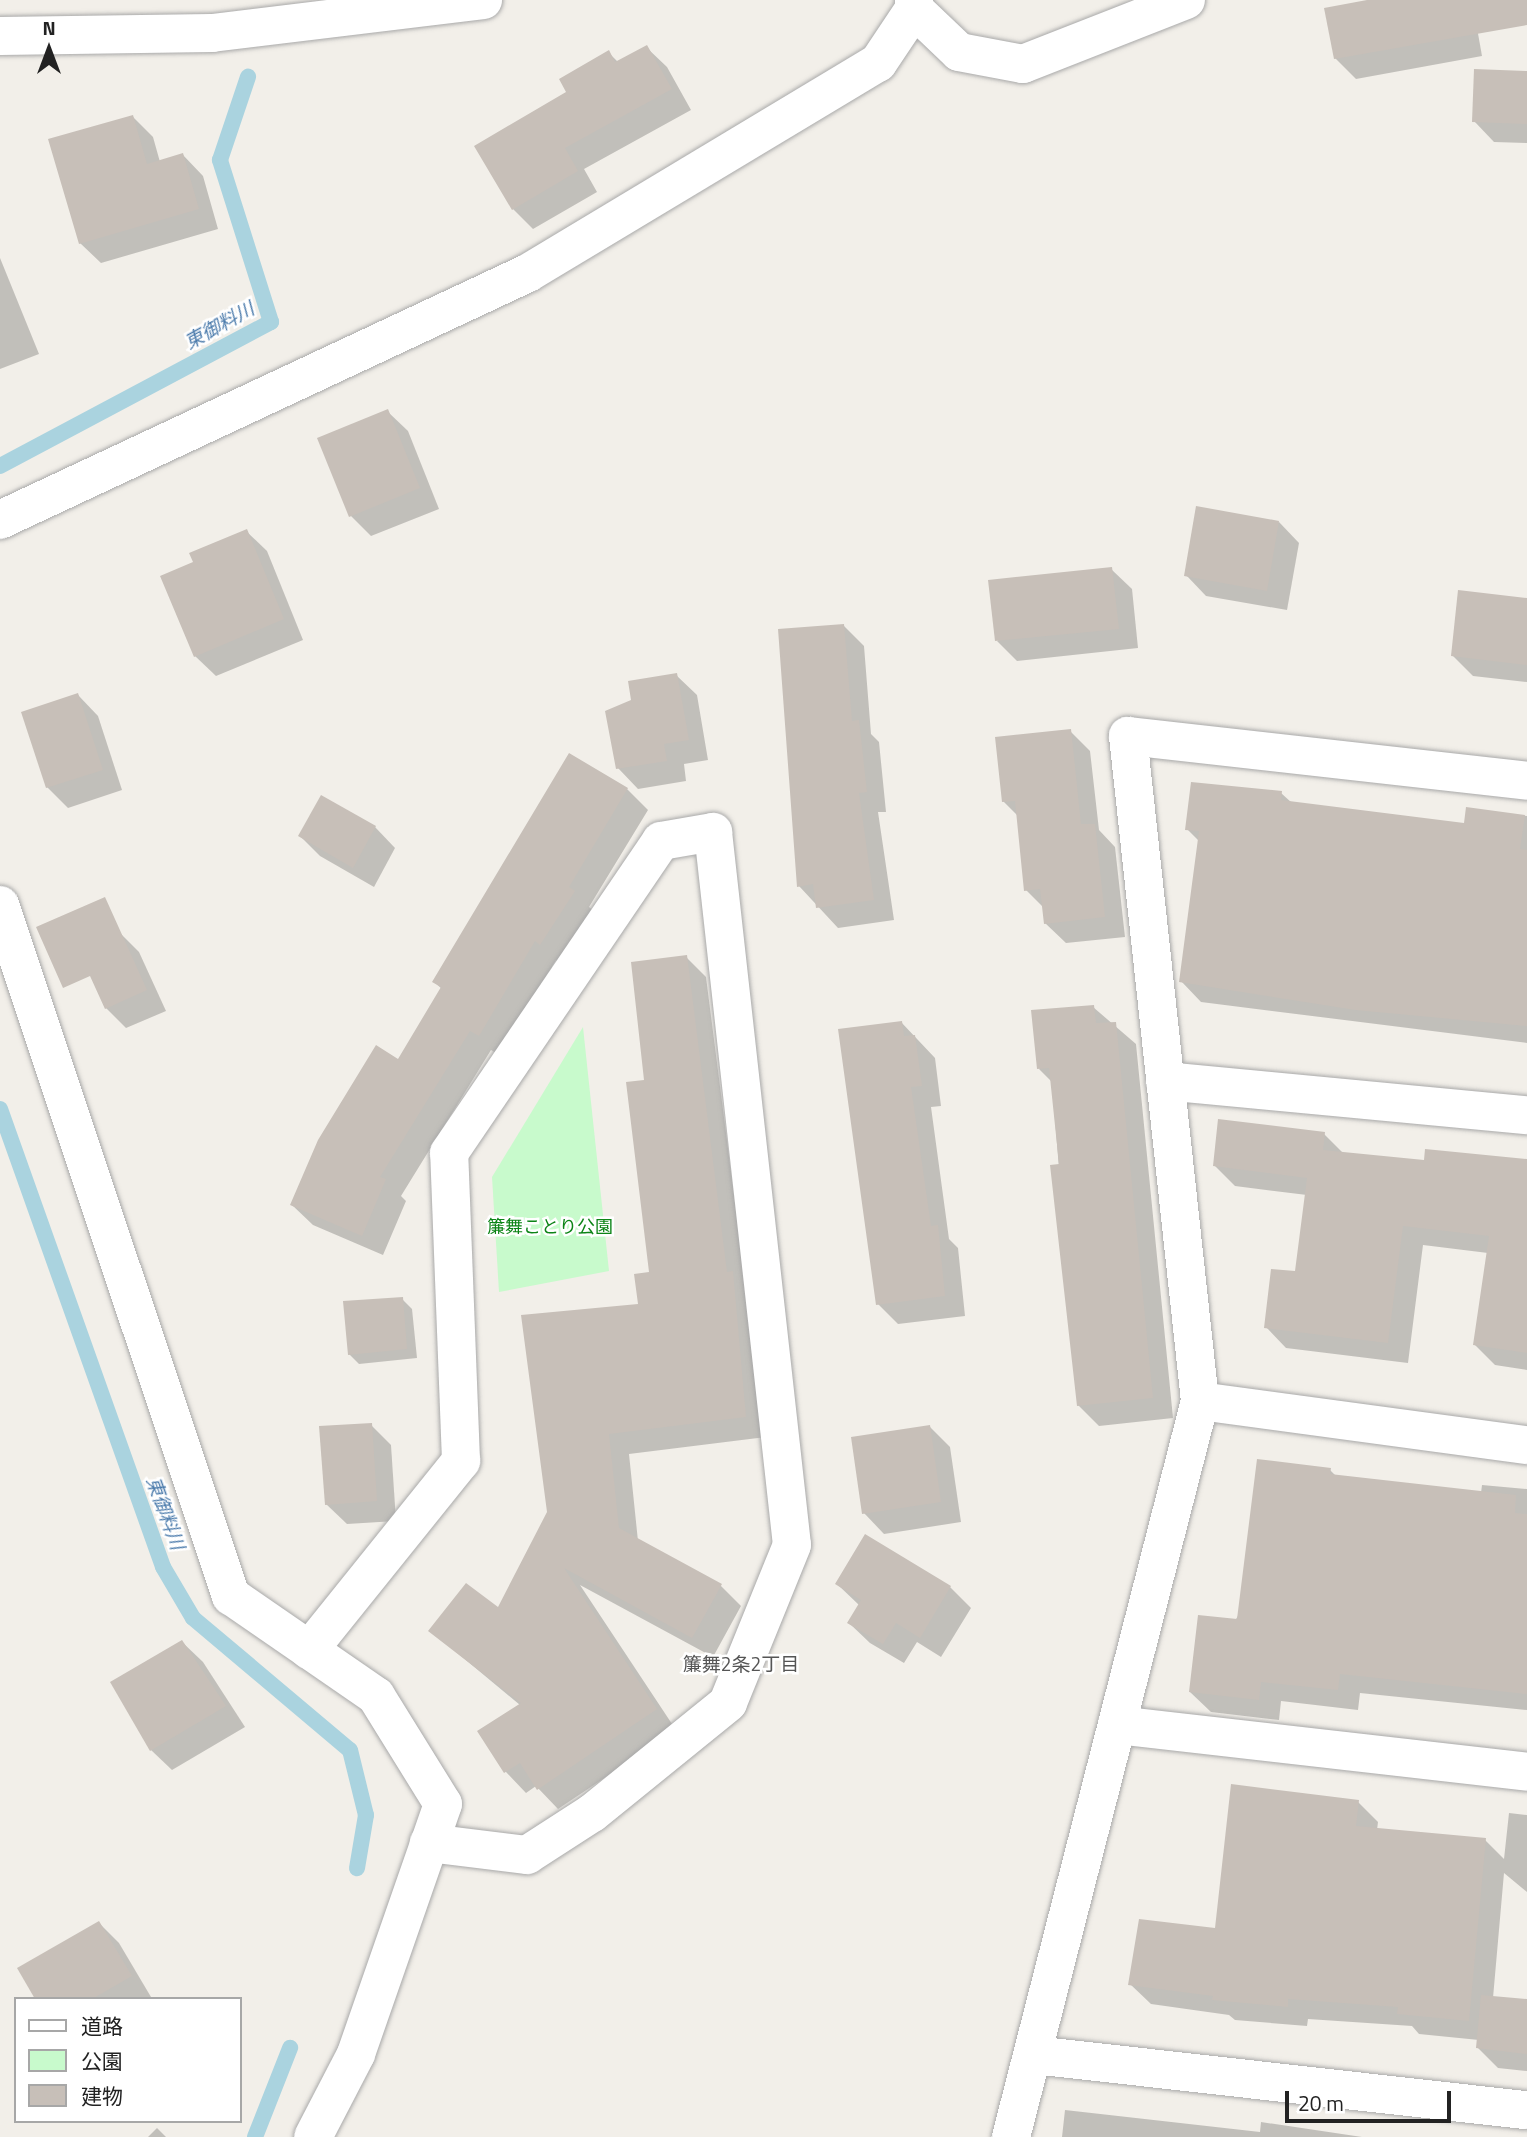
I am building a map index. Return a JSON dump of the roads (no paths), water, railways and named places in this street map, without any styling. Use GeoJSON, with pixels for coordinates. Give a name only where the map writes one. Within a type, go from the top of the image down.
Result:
{"type":"FeatureCollection","features":[{"type":"Feature","properties":{"kind":"street"},"geometry":{"type":"LineString","coordinates":[[0,36],[212,33],[483,0]]}},
{"type":"Feature","properties":{"kind":"street"},"geometry":{"type":"LineString","coordinates":[[0,520],[528,273],[878,63],[914,5],[959,52],[1023,64],[1186,0]]}},
{"type":"Feature","properties":{"kind":"street"},"geometry":{"type":"LineString","coordinates":[[1011,2137],[1200,1401],[1128,736],[1527,781]]}},
{"type":"Feature","properties":{"kind":"street"},"geometry":{"type":"LineString","coordinates":[[309,1650],[461,1461],[449,1153],[661,841],[713,832],[792,1545],[728,1703],[592,1813],[527,1854],[429,1843]]}},
{"type":"Feature","properties":{"kind":"street"},"geometry":{"type":"LineString","coordinates":[[0,905],[231,1596],[376,1696],[443,1804],[356,2054],[313,2137]]}},
{"type":"Feature","properties":{"kind":"street"},"geometry":{"type":"LineString","coordinates":[[1165,1081],[1527,1115]]}},
{"type":"Feature","properties":{"kind":"street"},"geometry":{"type":"LineString","coordinates":[[1200,1401],[1527,1445]]}},
{"type":"Feature","properties":{"kind":"street"},"geometry":{"type":"LineString","coordinates":[[1118,1725],[1527,1772]]}},
{"type":"Feature","properties":{"kind":"street"},"geometry":{"type":"LineString","coordinates":[[1034,2055],[1527,2110]]}},
{"type":"Feature","properties":{"kind":"waterway","name":"東御料川"},"geometry":{"type":"LineString","coordinates":[[0,466],[271,322],[220,160],[248,77]]}},
{"type":"Feature","properties":{"kind":"waterway","name":"東御料川"},"geometry":{"type":"LineString","coordinates":[[0,1109],[163,1567],[193,1618],[350,1750],[366,1815],[357,1868]]}},
{"type":"Feature","properties":{"kind":"waterway","name":"東御料川"},"geometry":{"type":"LineString","coordinates":[[255,2137],[290,2048]]}},
{"type":"Feature","properties":{"kind":"district","name":"簾舞2条2丁目"},"geometry":{"type":"Point","coordinates":[741,1664]}},
{"type":"Feature","properties":{"kind":"park label","name":"簾舞ことり公園"},"geometry":{"type":"Point","coordinates":[550,1227]}}]}
